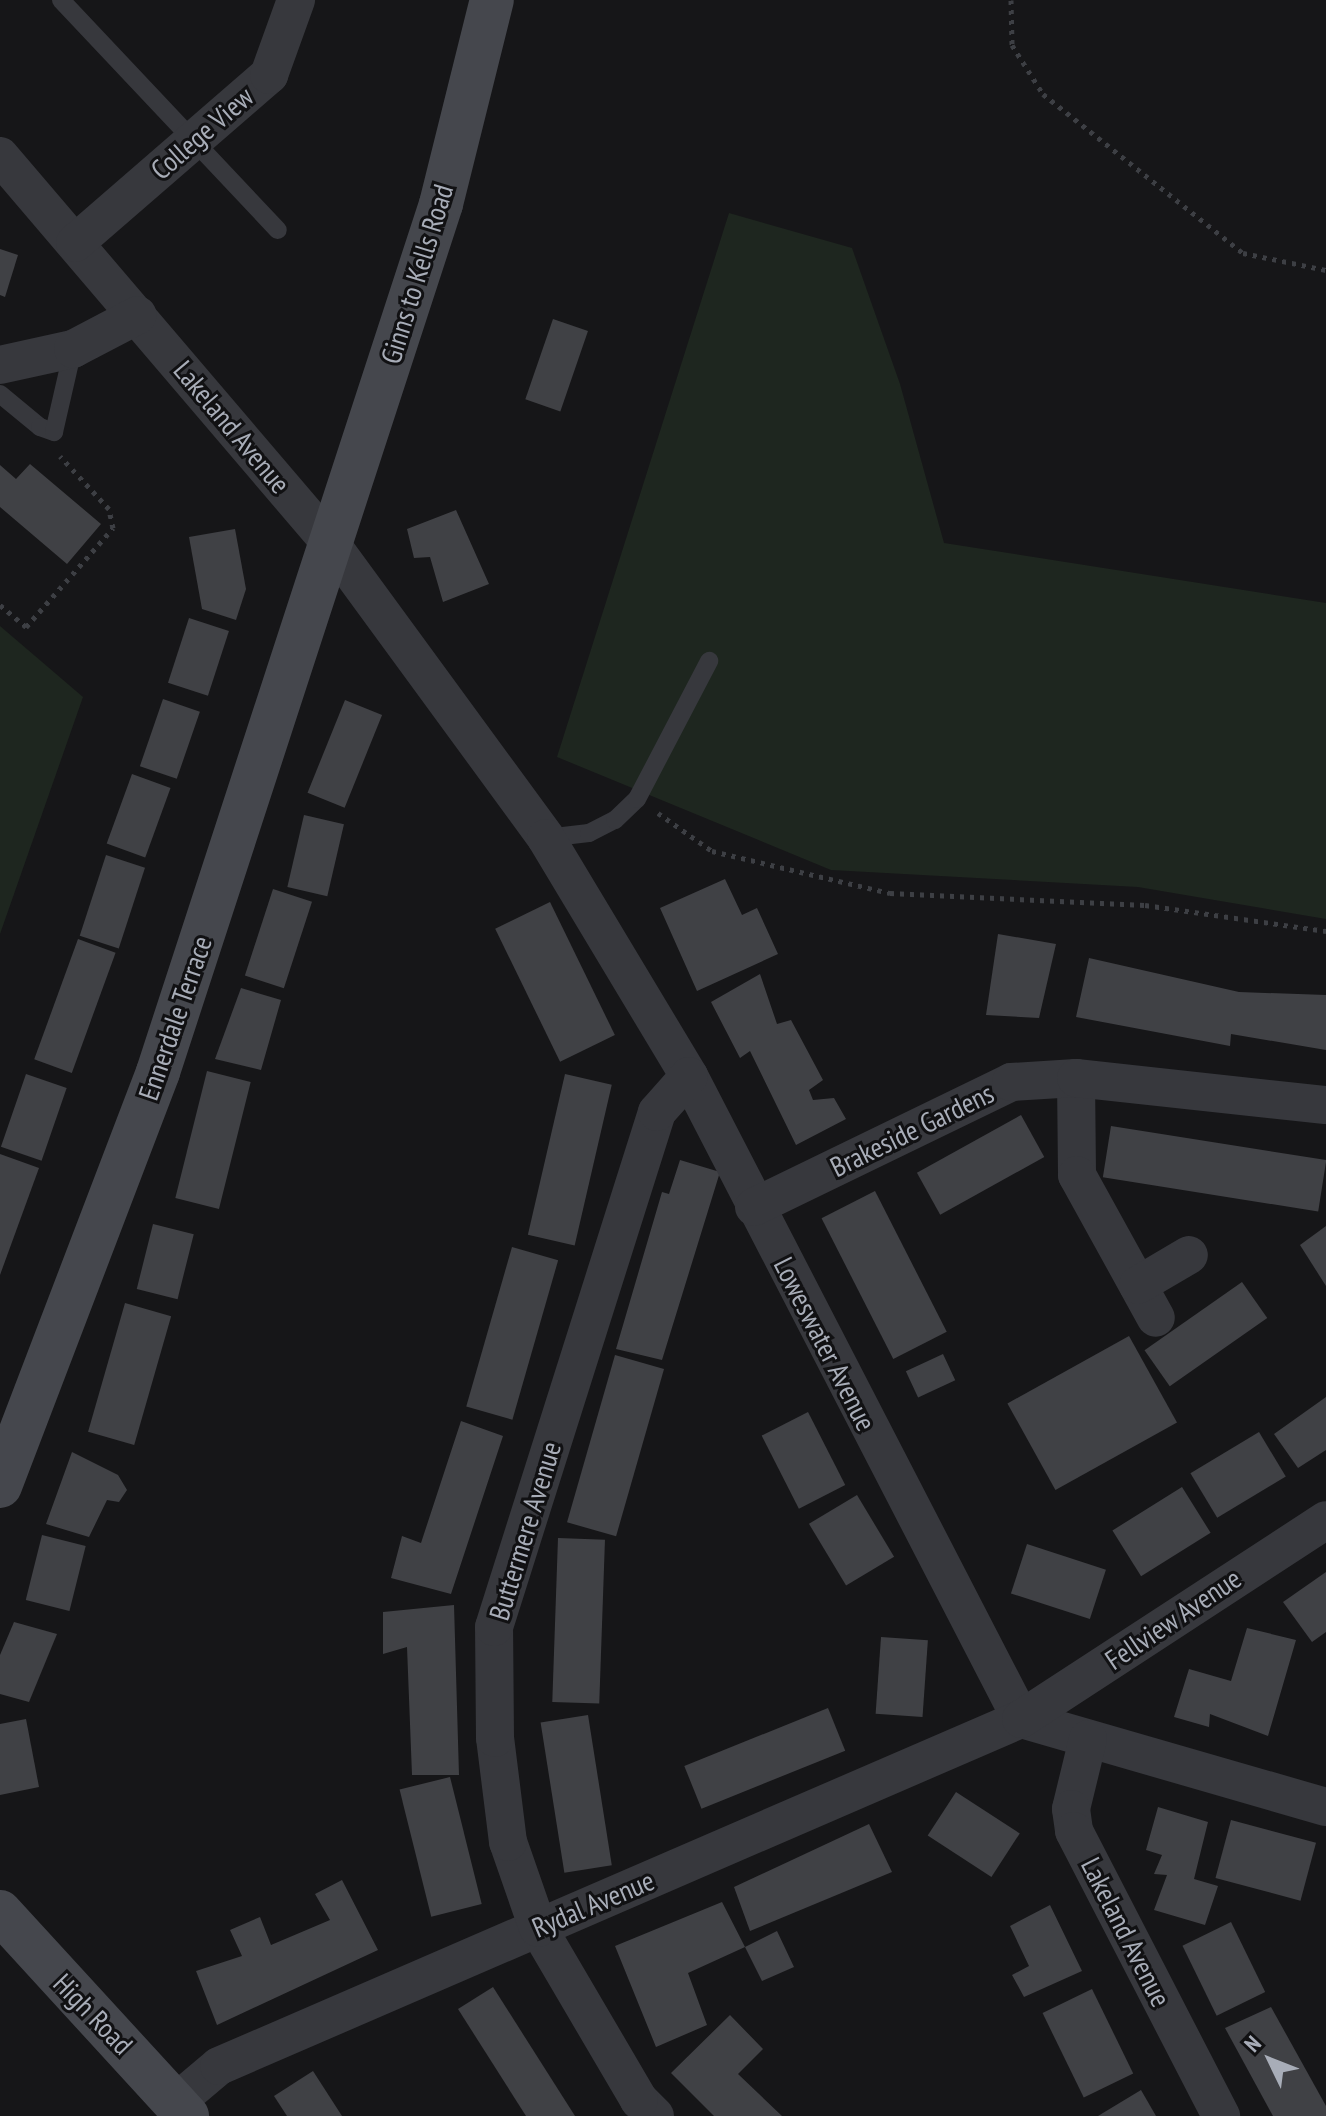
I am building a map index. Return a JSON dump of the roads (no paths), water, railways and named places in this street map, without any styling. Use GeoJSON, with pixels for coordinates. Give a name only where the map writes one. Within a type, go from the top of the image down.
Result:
{"type":"FeatureCollection","features":[{"type":"Feature","properties":{"kind":"street","name":"College View"},"geometry":{"type":"LineString","coordinates":[[75,243],[269,75],[296,0]]}},
{"type":"Feature","properties":{"kind":"street","name":"Ginns to Kells Road"},"geometry":{"type":"LineString","coordinates":[[331,544],[441,204],[492,0]]}},
{"type":"Feature","properties":{"kind":"street","name":"Lakeland Avenue"},"geometry":{"type":"LineString","coordinates":[[0,156],[331,544],[451,707]]}},
{"type":"Feature","properties":{"kind":"street"},"geometry":{"type":"LineString","coordinates":[[0,365],[73,349],[138,315]]}},
{"type":"Feature","properties":{"kind":"street","name":"Ennerdale Terrace"},"geometry":{"type":"LineString","coordinates":[[0,1486],[158,1072],[331,544]]}},
{"type":"Feature","properties":{"kind":"street","name":"Loweswater Avenue"},"geometry":{"type":"LineString","coordinates":[[451,707],[546,838],[689,1076],[1021,1719]]}},
{"type":"Feature","properties":{"kind":"street","name":"Buttermere Avenue"},"geometry":{"type":"LineString","coordinates":[[655,2116],[639,2100],[538,1928],[508,1842],[495,1738],[494,1627],[657,1112],[689,1076]]}},
{"type":"Feature","properties":{"kind":"street"},"geometry":{"type":"LineString","coordinates":[[1076,1078],[1077,1175],[1156,1318]]}},
{"type":"Feature","properties":{"kind":"street","name":"Brakeside Gardens"},"geometry":{"type":"LineString","coordinates":[[754,1207],[1011,1082],[1076,1078],[1326,1105]]}},
{"type":"Feature","properties":{"kind":"street"},"geometry":{"type":"LineString","coordinates":[[1138,1285],[1189,1255]]}},
{"type":"Feature","properties":{"kind":"street","name":"Fellview Avenue"},"geometry":{"type":"LineString","coordinates":[[1021,1719],[1326,1520]]}},
{"type":"Feature","properties":{"kind":"street"},"geometry":{"type":"LineString","coordinates":[[1021,1719],[1326,1807]]}},
{"type":"Feature","properties":{"kind":"street","name":"Rydal Avenue"},"geometry":{"type":"LineString","coordinates":[[181,2110],[219,2066],[1021,1719]]}},
{"type":"Feature","properties":{"kind":"street","name":"Lakeland Avenue"},"geometry":{"type":"LineString","coordinates":[[1088,1739],[1071,1809],[1074,1831],[1221,2116]]}},
{"type":"Feature","properties":{"kind":"street","name":"High Road"},"geometry":{"type":"LineString","coordinates":[[0,1912],[181,2110]]}},
{"type":"Feature","properties":{"kind":"lane"},"geometry":{"type":"LineString","coordinates":[[61,0],[278,230]]}},
{"type":"Feature","properties":{"kind":"lane"},"geometry":{"type":"LineString","coordinates":[[0,394],[40,427],[54,432],[73,349]]}},
{"type":"Feature","properties":{"kind":"lane"},"geometry":{"type":"LineString","coordinates":[[546,838],[589,833],[615,820],[637,799],[709,661]]}}]}
